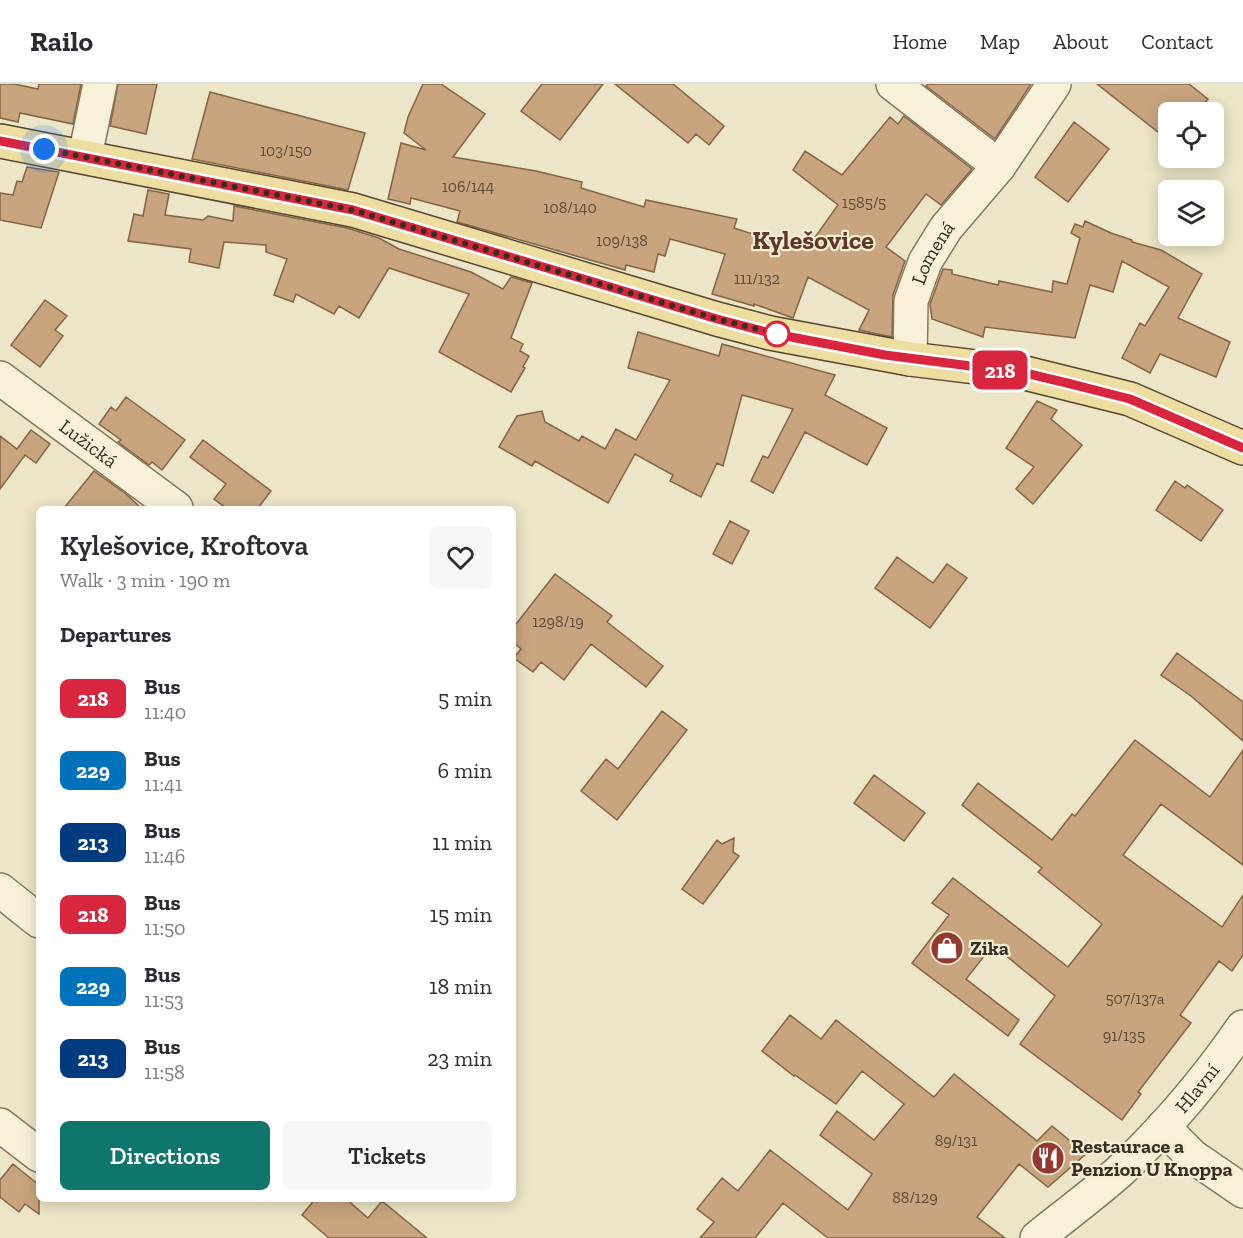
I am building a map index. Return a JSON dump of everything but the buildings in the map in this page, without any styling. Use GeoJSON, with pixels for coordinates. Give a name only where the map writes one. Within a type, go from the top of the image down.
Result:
{"type":"FeatureCollection","features":[{"type":"Feature","properties":{"kind":"main road"},"geometry":{"type":"LineString","coordinates":[[0,141],[353,210],[770,333],[910,359],[1025,373],[1130,399],[1243,448]]}},
{"type":"Feature","properties":{"kind":"street"},"geometry":{"type":"LineString","coordinates":[[85,156],[100,84]]}},
{"type":"Feature","properties":{"kind":"street"},"geometry":{"type":"LineString","coordinates":[[893,84],[999,166]]}},
{"type":"Feature","properties":{"kind":"street","name":"Lomená"},"geometry":{"type":"LineString","coordinates":[[910,359],[911,302],[926,262],[945,228],[999,166],[1054,84]]}},
{"type":"Feature","properties":{"kind":"street","name":"Lužická"},"geometry":{"type":"LineString","coordinates":[[0,378],[173,506]]}},
{"type":"Feature","properties":{"kind":"street"},"geometry":{"type":"LineString","coordinates":[[0,890],[36,919]]}},
{"type":"Feature","properties":{"kind":"street","name":"Hlavní"},"geometry":{"type":"LineString","coordinates":[[1037,1238],[1119,1172],[1163,1127],[1212,1072],[1243,1027]]}},
{"type":"Feature","properties":{"kind":"street"},"geometry":{"type":"LineString","coordinates":[[0,1125],[36,1153]]}},
{"type":"Feature","properties":{"kind":"street"},"geometry":{"type":"LineString","coordinates":[[1163,1127],[1192,1156],[1243,1191]]}},
{"type":"Feature","properties":{"kind":"bus line","name":"218"},"geometry":{"type":"LineString","coordinates":[[0,141],[353,210],[770,333],[910,359],[1025,373],[1130,399],[1243,448]]}},
{"type":"Feature","properties":{"kind":"place","name":"Zika"},"geometry":{"type":"Point","coordinates":[947,948]}},
{"type":"Feature","properties":{"kind":"place","name":"Restaurace a Penzion U Knoppa"},"geometry":{"type":"Point","coordinates":[1048,1158]}},
{"type":"Feature","properties":{"kind":"district","name":"Kylešovice"},"geometry":{"type":"Point","coordinates":[813,240]}},
{"type":"Feature","properties":{"kind":"route"},"geometry":{"type":"LineString","coordinates":[[44,149],[353,210],[717,319],[777,334]]}}]}
